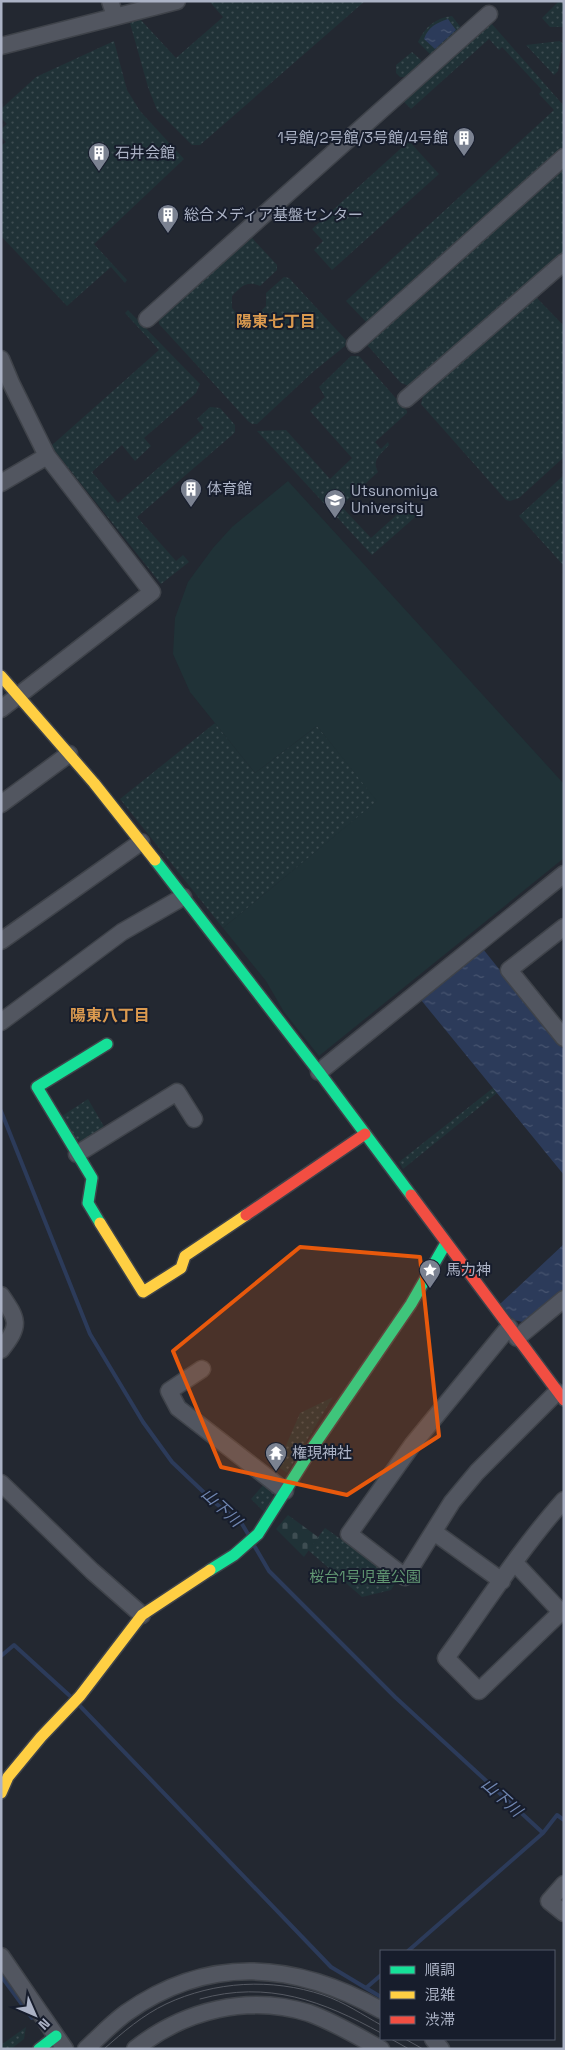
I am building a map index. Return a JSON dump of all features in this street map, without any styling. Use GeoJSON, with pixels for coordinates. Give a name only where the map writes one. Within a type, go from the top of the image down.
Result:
{"type":"FeatureCollection","features":[{"type":"Feature","properties":{"kind":"street"},"geometry":{"type":"LineString","coordinates":[[1,46],[113,9],[177,1]]}},
{"type":"Feature","properties":{"kind":"street"},"geometry":{"type":"LineString","coordinates":[[147,319],[489,14]]}},
{"type":"Feature","properties":{"kind":"street"},"geometry":{"type":"LineString","coordinates":[[355,344],[564,158]]}},
{"type":"Feature","properties":{"kind":"street"},"geometry":{"type":"LineString","coordinates":[[406,400],[564,262]]}},
{"type":"Feature","properties":{"kind":"street"},"geometry":{"type":"LineString","coordinates":[[1,358],[11,383],[47,456],[152,592],[19,697],[1,709]]}},
{"type":"Feature","properties":{"kind":"street"},"geometry":{"type":"LineString","coordinates":[[1,483],[47,456]]}},
{"type":"Feature","properties":{"kind":"street"},"geometry":{"type":"LineString","coordinates":[[1,676],[69,754],[141,842],[319,1072],[446,1243],[513,1333],[560,1396],[476,1472],[452,1502],[405,1577],[348,1534],[413,1444],[513,1333],[564,1299]]}},
{"type":"Feature","properties":{"kind":"street"},"geometry":{"type":"LineString","coordinates":[[1,804],[69,754]]}},
{"type":"Feature","properties":{"kind":"street"},"geometry":{"type":"LineString","coordinates":[[1,940],[141,842]]}},
{"type":"Feature","properties":{"kind":"street"},"geometry":{"type":"LineString","coordinates":[[319,1072],[564,874]]}},
{"type":"Feature","properties":{"kind":"street"},"geometry":{"type":"LineString","coordinates":[[1,1022],[122,932],[183,897]]}},
{"type":"Feature","properties":{"kind":"street"},"geometry":{"type":"LineString","coordinates":[[562,932],[509,970],[564,1038]]}},
{"type":"Feature","properties":{"kind":"street"},"geometry":{"type":"LineString","coordinates":[[107,1044],[37,1087],[92,1178],[88,1203],[142,1292],[181,1268],[185,1256],[365,1134]]}},
{"type":"Feature","properties":{"kind":"street"},"geometry":{"type":"LineString","coordinates":[[77,1154],[177,1092],[194,1119]]}},
{"type":"Feature","properties":{"kind":"street"},"geometry":{"type":"LineString","coordinates":[[1,1793],[8,1777],[41,1737],[80,1696],[142,1615],[240,1550],[258,1534],[320,1436],[411,1304],[446,1243]]}},
{"type":"Feature","properties":{"kind":"street"},"geometry":{"type":"LineString","coordinates":[[1,1295],[15,1315],[15,1325],[11,1338],[1,1350]]}},
{"type":"Feature","properties":{"kind":"street"},"geometry":{"type":"LineString","coordinates":[[202,1369],[169,1391],[178,1408],[285,1491]]}},
{"type":"Feature","properties":{"kind":"street"},"geometry":{"type":"LineString","coordinates":[[1,1483],[142,1615]]}},
{"type":"Feature","properties":{"kind":"street"},"geometry":{"type":"LineString","coordinates":[[515,1562],[561,1612],[479,1691],[446,1658],[515,1562],[548,1517],[564,1500]]}},
{"type":"Feature","properties":{"kind":"street"},"geometry":{"type":"LineString","coordinates":[[434,1532],[502,1581]]}},
{"type":"Feature","properties":{"kind":"street"},"geometry":{"type":"LineString","coordinates":[[564,1884],[549,1901],[564,1913]]}},
{"type":"Feature","properties":{"kind":"street"},"geometry":{"type":"LineString","coordinates":[[1,1956],[60,2042],[38,2049]]}},
{"type":"Feature","properties":{"kind":"street"},"geometry":{"type":"LineString","coordinates":[[86,2049],[125,2013],[148,1999],[173,1986],[208,1976],[231,1972],[274,1971],[308,1978],[340,1989],[380,2009]]}},
{"type":"Feature","properties":{"kind":"street"},"geometry":{"type":"LineString","coordinates":[[136,2049],[167,2028],[192,2016],[221,2008],[251,2005],[283,2007],[308,2013],[333,2023],[381,2049]]}},
{"type":"Feature","properties":{"kind":"highlighted area"},"geometry":{"type":"Polygon","coordinates":[[[300,1247],[420,1257],[439,1436],[347,1495],[221,1467],[173,1351],[300,1247]]]}},
{"type":"Feature","properties":{"kind":"green space"},"geometry":{"type":"Polygon","coordinates":[[[209,1],[365,1],[200,145],[192,145],[157,110],[148,87],[130,23],[140,19],[176,58],[223,17],[209,1]]]}},
{"type":"Feature","properties":{"kind":"green space"},"geometry":{"type":"Polygon","coordinates":[[[559,1],[564,1],[564,27],[550,27],[542,18],[559,1]]]}},
{"type":"Feature","properties":{"kind":"green space"},"geometry":{"type":"Polygon","coordinates":[[[452,16],[462,29],[432,56],[418,42],[431,24],[452,16]]]}},
{"type":"Feature","properties":{"kind":"green space"},"geometry":{"type":"Polygon","coordinates":[[[485,22],[491,23],[564,106],[564,151],[370,326],[346,301],[554,110],[539,94],[542,90],[502,47],[499,50],[489,39],[411,109],[400,98],[485,22]]]}},
{"type":"Feature","properties":{"kind":"green space"},"geometry":{"type":"Polygon","coordinates":[[[114,41],[127,90],[140,111],[184,159],[94,244],[127,280],[125,283],[111,267],[67,306],[1,236],[1,146],[6,142],[1,137],[1,129],[7,124],[1,118],[1,109],[36,77],[114,41]]]}},
{"type":"Feature","properties":{"kind":"green space"},"geometry":{"type":"Polygon","coordinates":[[[560,41],[563,44],[558,71],[554,75],[526,45],[560,41]]]}},
{"type":"Feature","properties":{"kind":"green space"},"geometry":{"type":"Polygon","coordinates":[[[412,52],[422,63],[408,77],[400,77],[396,73],[396,65],[412,52]]]}},
{"type":"Feature","properties":{"kind":"green space"},"geometry":{"type":"Polygon","coordinates":[[[409,141],[439,174],[332,270],[314,250],[323,241],[312,229],[409,141]]]}},
{"type":"Feature","properties":{"kind":"green space"},"geometry":{"type":"Polygon","coordinates":[[[564,164],[564,253],[412,387],[401,383],[368,346],[368,339],[564,164]]]}},
{"type":"Feature","properties":{"kind":"green space"},"geometry":{"type":"Polygon","coordinates":[[[248,238],[252,238],[277,265],[277,270],[260,286],[247,284],[232,296],[232,308],[239,316],[253,319],[266,306],[266,293],[284,277],[289,278],[346,340],[345,346],[314,371],[257,424],[252,424],[248,421],[159,324],[159,319],[248,238]]]}},
{"type":"Feature","properties":{"kind":"green space"},"geometry":{"type":"Polygon","coordinates":[[[535,296],[564,326],[564,457],[519,498],[510,501],[506,500],[421,404],[423,396],[535,296]]]}},
{"type":"Feature","properties":{"kind":"green space"},"geometry":{"type":"Polygon","coordinates":[[[128,310],[200,384],[196,393],[144,438],[151,446],[135,461],[122,445],[92,472],[118,503],[204,428],[197,419],[210,407],[220,408],[235,425],[235,432],[231,436],[137,517],[176,561],[183,555],[189,562],[161,584],[51,446],[159,350],[125,313],[128,310]]]}},
{"type":"Feature","properties":{"kind":"green space"},"geometry":{"type":"Polygon","coordinates":[[[351,356],[359,356],[407,413],[375,442],[381,449],[388,442],[389,445],[376,461],[378,472],[341,506],[371,538],[412,501],[422,511],[372,555],[257,431],[286,430],[330,479],[352,458],[310,411],[325,397],[319,387],[351,356]]]}},
{"type":"Feature","properties":{"kind":"green space"},"geometry":{"type":"Polygon","coordinates":[[[564,475],[564,566],[519,516],[564,475]]]}},
{"type":"Feature","properties":{"kind":"green space"},"geometry":{"type":"Polygon","coordinates":[[[288,481],[564,784],[564,858],[319,1056],[284,1012],[266,981],[223,928],[377,801],[317,726],[255,773],[190,692],[173,654],[175,618],[188,582],[213,548],[232,527],[288,481]]]}},
{"type":"Feature","properties":{"kind":"green space"},"geometry":{"type":"Polygon","coordinates":[[[215,723],[255,773],[317,726],[378,801],[223,928],[120,799],[215,723]]]}},
{"type":"Feature","properties":{"kind":"green space"},"geometry":{"type":"Polygon","coordinates":[[[493,1088],[497,1093],[403,1169],[399,1162],[493,1088]]]}},
{"type":"Feature","properties":{"kind":"green space"},"geometry":{"type":"Polygon","coordinates":[[[88,1099],[106,1130],[86,1143],[77,1140],[62,1116],[88,1099]]]}},
{"type":"Feature","properties":{"kind":"green space"},"geometry":{"type":"Polygon","coordinates":[[[333,1397],[287,1473],[277,1466],[300,1413],[333,1397]]]}},
{"type":"Feature","properties":{"kind":"green space"},"geometry":{"type":"Polygon","coordinates":[[[266,1482],[272,1490],[273,1497],[266,1514],[251,1499],[266,1482]]]}},
{"type":"Feature","properties":{"kind":"green space"},"geometry":{"type":"Polygon","coordinates":[[[288,1515],[318,1537],[304,1557],[276,1529],[288,1515]]]}},
{"type":"Feature","properties":{"kind":"green space","name":"桜台1号児童公園"},"geometry":{"type":"Polygon","coordinates":[[[325,1528],[398,1579],[391,1590],[362,1597],[308,1550],[325,1528]]]}},
{"type":"Feature","properties":{"kind":"green space"},"geometry":{"type":"Polygon","coordinates":[[[26,2027],[24,2039],[11,2049],[1,2049],[1,2045],[26,2027]]]}},
{"type":"Feature","properties":{"kind":"water"},"geometry":{"type":"Polygon","coordinates":[[[448,19],[456,30],[435,49],[424,39],[433,26],[448,19]]]}},
{"type":"Feature","properties":{"kind":"water"},"geometry":{"type":"Polygon","coordinates":[[[483,949],[564,1050],[564,1175],[421,1000],[483,949]]]}},
{"type":"Feature","properties":{"kind":"water"},"geometry":{"type":"Polygon","coordinates":[[[564,1244],[564,1289],[523,1322],[513,1320],[500,1304],[564,1244]]]}},
{"type":"Feature","properties":{"kind":"waterway","name":"山下川"},"geometry":{"type":"LineString","coordinates":[[1,1111],[90,1334],[143,1422],[172,1462],[214,1502],[242,1524],[248,1534]]}},
{"type":"Feature","properties":{"kind":"waterway","name":"山下川"},"geometry":{"type":"LineString","coordinates":[[255,1547],[269,1571],[395,1697],[543,1833],[557,1815],[564,1820]]}},
{"type":"Feature","properties":{"kind":"waterway"},"geometry":{"type":"LineString","coordinates":[[1,1656],[14,1645],[70,1696]]}},
{"type":"Feature","properties":{"kind":"waterway"},"geometry":{"type":"LineString","coordinates":[[80,1706],[331,1967],[380,1996]]}},
{"type":"Feature","properties":{"kind":"waterway"},"geometry":{"type":"LineString","coordinates":[[409,1950],[543,1833]]}},
{"type":"Feature","properties":{"kind":"waterway"},"geometry":{"type":"LineString","coordinates":[[1,1976],[32,2018]]}},
{"type":"Feature","properties":{"kind":"waterway"},"geometry":{"type":"LineString","coordinates":[[366,1988],[380,1976]]}},
{"type":"Feature","properties":{"kind":"tram line"},"geometry":{"type":"LineString","coordinates":[[104,2049],[141,2019],[166,2004],[204,1990],[244,1984],[284,1986],[323,1995],[346,2005],[380,2024]]}},
{"type":"Feature","properties":{"kind":"tram line"},"geometry":{"type":"LineString","coordinates":[[200,1999],[249,1992],[272,1993],[294,1997],[338,2012],[380,2032]]}},
{"type":"Feature","properties":{"kind":"tram line"},"geometry":{"type":"LineString","coordinates":[[393,2040],[409,2049]]}},
{"type":"Feature","properties":{"kind":"tram line"},"geometry":{"type":"LineString","coordinates":[[407,2040],[423,2049]]}},
{"type":"Feature","properties":{"kind":"traffic: fast"},"geometry":{"type":"LineString","coordinates":[[155,860],[319,1072],[411,1195]]}},
{"type":"Feature","properties":{"kind":"traffic: fast"},"geometry":{"type":"LineString","coordinates":[[100,1223],[88,1203],[92,1178],[37,1087],[107,1044]]}},
{"type":"Feature","properties":{"kind":"traffic: fast"},"geometry":{"type":"LineString","coordinates":[[210,1570],[234,1555],[258,1534],[315,1444],[411,1304],[446,1243]]}},
{"type":"Feature","properties":{"kind":"traffic: fast"},"geometry":{"type":"LineString","coordinates":[[39,2049],[56,2036]]}},
{"type":"Feature","properties":{"kind":"traffic: slow"},"geometry":{"type":"LineString","coordinates":[[1,676],[94,783],[155,860]]}},
{"type":"Feature","properties":{"kind":"traffic: slow"},"geometry":{"type":"LineString","coordinates":[[100,1223],[143,1292],[181,1268],[185,1256],[246,1215]]}},
{"type":"Feature","properties":{"kind":"traffic: slow"},"geometry":{"type":"LineString","coordinates":[[1,1793],[8,1777],[41,1737],[80,1696],[142,1615],[210,1570]]}},
{"type":"Feature","properties":{"kind":"traffic: jam"},"geometry":{"type":"LineString","coordinates":[[246,1215],[365,1134]]}},
{"type":"Feature","properties":{"kind":"traffic: jam"},"geometry":{"type":"LineString","coordinates":[[411,1195],[564,1400]]}},
{"type":"Feature","properties":{"kind":"place","name":"1号館/2号館/3号館/4号館"},"geometry":{"type":"Point","coordinates":[464,157]}},
{"type":"Feature","properties":{"kind":"place","name":"石井会館"},"geometry":{"type":"Point","coordinates":[99,172]}},
{"type":"Feature","properties":{"kind":"place","name":"総合メディア基盤センター"},"geometry":{"type":"Point","coordinates":[168,234]}},
{"type":"Feature","properties":{"kind":"place","name":"体育館"},"geometry":{"type":"Point","coordinates":[191,508]}},
{"type":"Feature","properties":{"kind":"place","name":"Utsunomiya University"},"geometry":{"type":"Point","coordinates":[335,519]}},
{"type":"Feature","properties":{"kind":"place","name":"馬力神"},"geometry":{"type":"Point","coordinates":[430,1289]}},
{"type":"Feature","properties":{"kind":"place","name":"権現神社"},"geometry":{"type":"Point","coordinates":[276,1472]}},
{"type":"Feature","properties":{"kind":"district","name":"陽東七丁目"},"geometry":{"type":"Point","coordinates":[276,321]}},
{"type":"Feature","properties":{"kind":"district","name":"陽東八丁目"},"geometry":{"type":"Point","coordinates":[110,1015]}}]}
